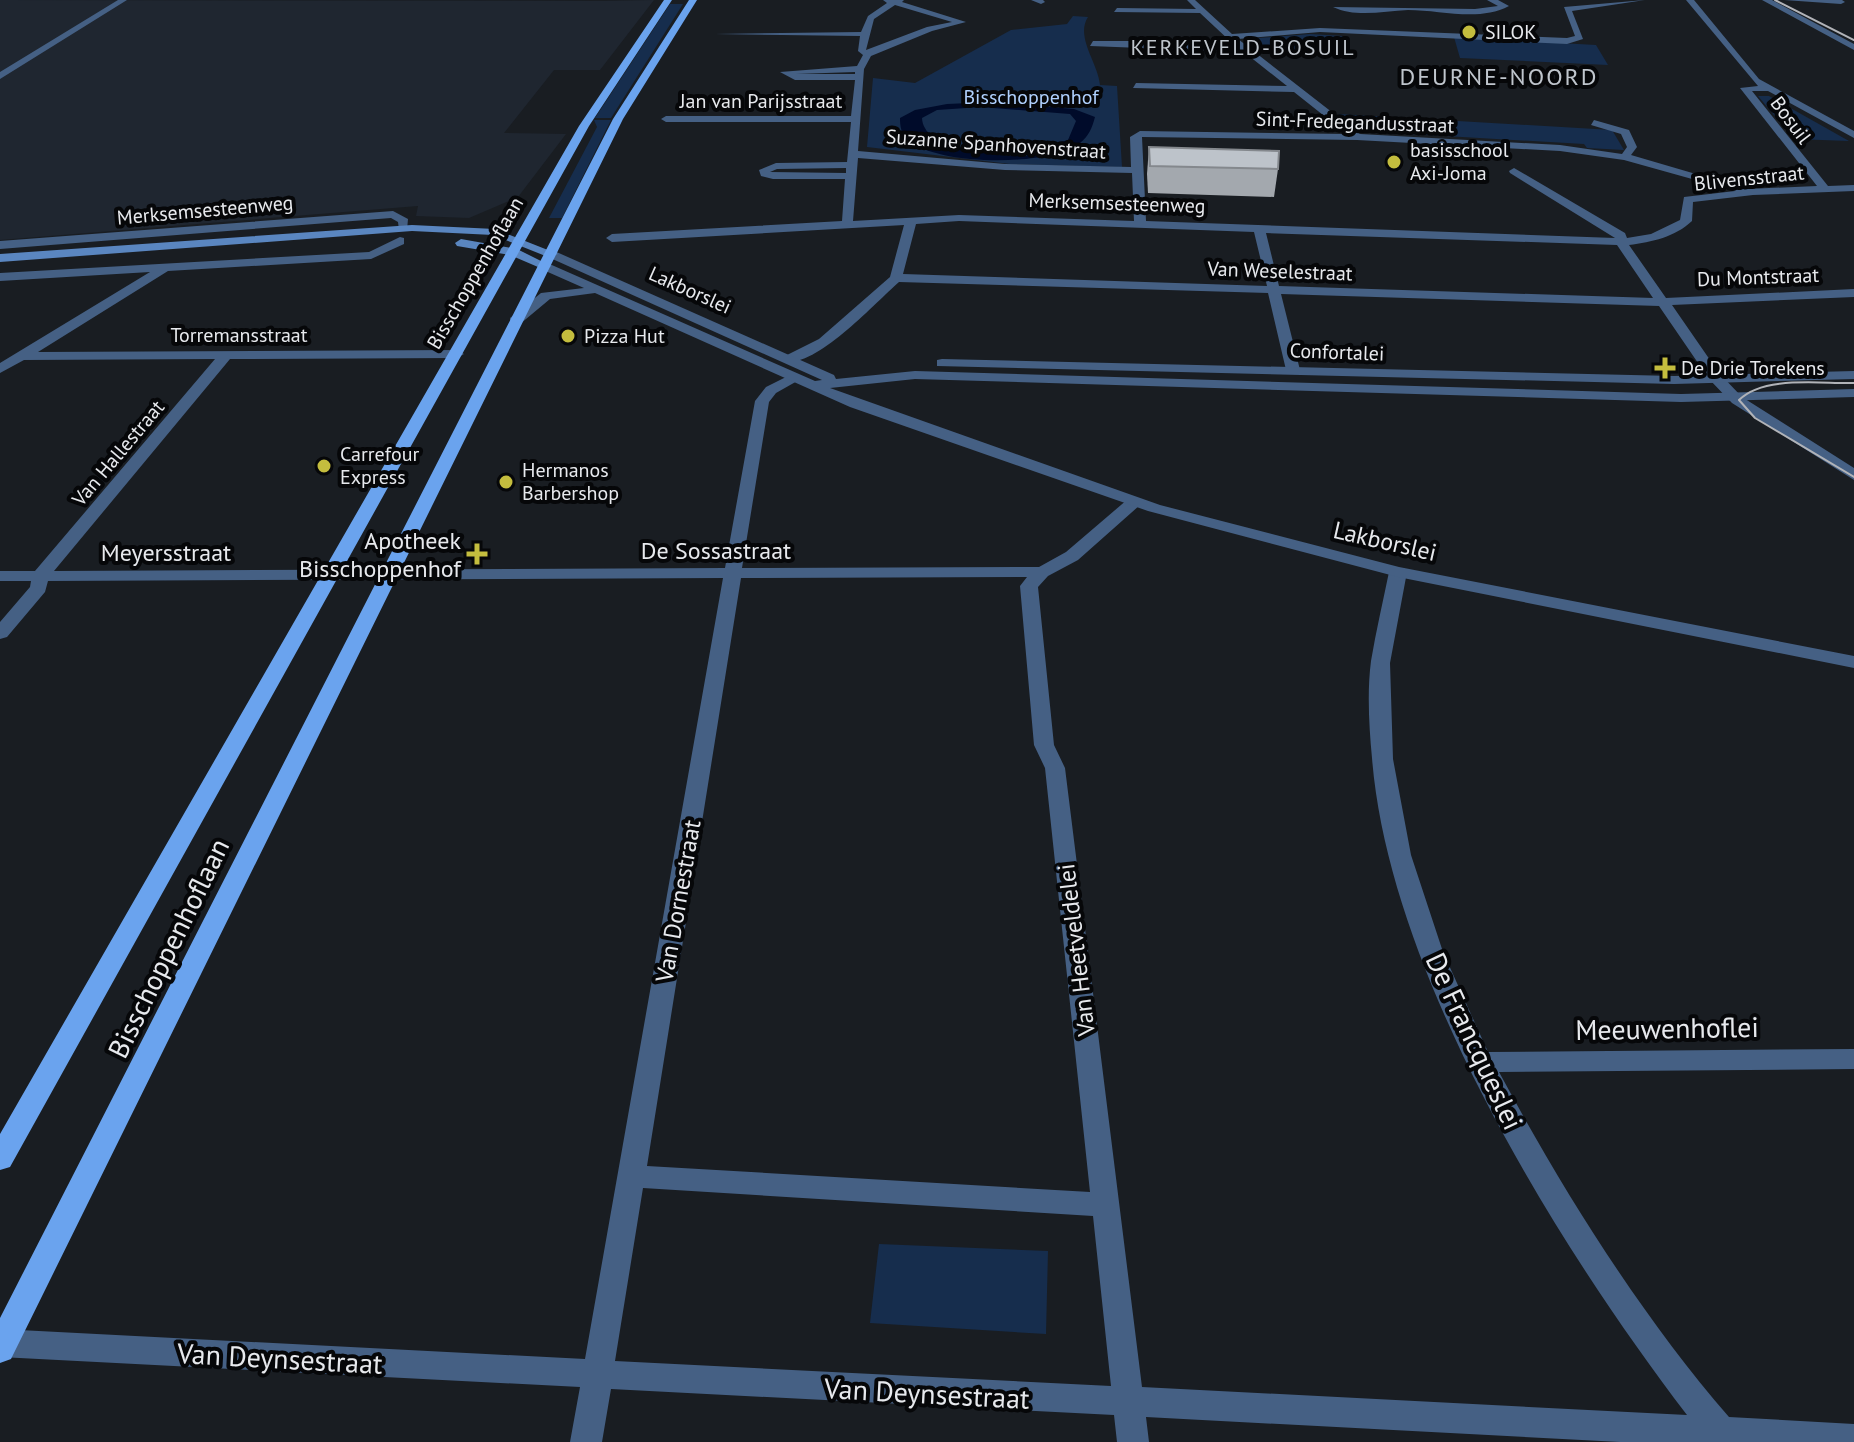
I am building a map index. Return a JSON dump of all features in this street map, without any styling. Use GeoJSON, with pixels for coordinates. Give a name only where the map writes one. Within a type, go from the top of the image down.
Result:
{"type":"FeatureCollection","features":[{"type":"Feature","properties":{"kind":"main road","name":"Bisschoppenhoflaan"},"geometry":{"type":"LineString","coordinates":[[0,1159],[584,126],[668,0]]}},
{"type":"Feature","properties":{"kind":"main road","name":"Bisschoppenhoflaan"},"geometry":{"type":"LineString","coordinates":[[1,1345],[291,766],[391,576],[618,119],[693,0]]}},
{"type":"Feature","properties":{"kind":"main road","name":"Merksemsesteenweg"},"geometry":{"type":"LineString","coordinates":[[0,258],[402,234],[517,246],[548,260]]}},
{"type":"Feature","properties":{"kind":"street"},"geometry":{"type":"LineString","coordinates":[[0,76],[123,0]]}},
{"type":"Feature","properties":{"kind":"street"},"geometry":{"type":"LineString","coordinates":[[1191,0],[1199,11],[1230,37],[1357,137]]}},
{"type":"Feature","properties":{"kind":"street"},"geometry":{"type":"LineString","coordinates":[[1343,0],[1337,7],[1422,16]]}},
{"type":"Feature","properties":{"kind":"street"},"geometry":{"type":"LineString","coordinates":[[1383,12],[1392,4],[1406,2],[1481,9],[1505,6],[1491,0]]}},
{"type":"Feature","properties":{"kind":"street"},"geometry":{"type":"LineString","coordinates":[[1230,37],[1320,30],[1575,41],[1579,36],[1567,9],[1641,0]]}},
{"type":"Feature","properties":{"kind":"street","name":"Bosuil"},"geometry":{"type":"LineString","coordinates":[[1690,0],[1746,72],[1767,89],[1854,135]]}},
{"type":"Feature","properties":{"kind":"street"},"geometry":{"type":"LineString","coordinates":[[1766,0],[1854,47]]}},
{"type":"Feature","properties":{"kind":"street"},"geometry":{"type":"LineString","coordinates":[[1789,0],[1841,2]]}},
{"type":"Feature","properties":{"kind":"street"},"geometry":{"type":"LineString","coordinates":[[1789,0],[1813,11]]}},
{"type":"Feature","properties":{"kind":"street"},"geometry":{"type":"LineString","coordinates":[[1812,0],[1854,4]]}},
{"type":"Feature","properties":{"kind":"street"},"geometry":{"type":"LineString","coordinates":[[847,225],[860,73],[868,54],[930,29],[962,22],[894,1],[873,14],[864,25],[862,51],[868,54]]}},
{"type":"Feature","properties":{"kind":"street"},"geometry":{"type":"LineString","coordinates":[[1117,10],[1199,11]]}},
{"type":"Feature","properties":{"kind":"street"},"geometry":{"type":"LineString","coordinates":[[719,34],[863,34]]}},
{"type":"Feature","properties":{"kind":"street"},"geometry":{"type":"LineString","coordinates":[[1093,43],[1243,47],[1106,47],[1093,43]]}},
{"type":"Feature","properties":{"kind":"street"},"geometry":{"type":"LineString","coordinates":[[784,72],[860,73],[795,77],[784,72]]}},
{"type":"Feature","properties":{"kind":"street"},"geometry":{"type":"LineString","coordinates":[[1136,86],[1296,89]]}},
{"type":"Feature","properties":{"kind":"street","name":"Bosuil"},"geometry":{"type":"LineString","coordinates":[[1767,89],[1745,88],[1825,189]]}},
{"type":"Feature","properties":{"kind":"street"},"geometry":{"type":"LineString","coordinates":[[1319,108],[1344,109]]}},
{"type":"Feature","properties":{"kind":"street","name":"Jan van Parijsstraat"},"geometry":{"type":"LineString","coordinates":[[666,119],[855,119]]}},
{"type":"Feature","properties":{"kind":"street"},"geometry":{"type":"LineString","coordinates":[[1594,123],[1625,132],[1632,147],[1625,157]]}},
{"type":"Feature","properties":{"kind":"street","name":"Sint-Fredegandusstraat"},"geometry":{"type":"LineString","coordinates":[[1140,224],[1135,137],[1140,134],[1357,137],[1560,148],[1625,157],[1753,192]]}},
{"type":"Feature","properties":{"kind":"street"},"geometry":{"type":"LineString","coordinates":[[852,165],[773,176],[764,170],[776,166],[852,165]]}},
{"type":"Feature","properties":{"kind":"street","name":"Suzanne Spanhovenstraat"},"geometry":{"type":"LineString","coordinates":[[852,165],[1137,170]]}},
{"type":"Feature","properties":{"kind":"street"},"geometry":{"type":"LineString","coordinates":[[1514,171],[1621,235],[1621,242],[1663,302],[1718,379],[1744,408],[1854,475]]}},
{"type":"Feature","properties":{"kind":"street","name":"Blivensstraat"},"geometry":{"type":"LineString","coordinates":[[1621,242],[1656,239],[1669,233],[1686,221],[1688,199],[1753,192],[1854,188]]}},
{"type":"Feature","properties":{"kind":"street","name":"Merksemsesteenweg"},"geometry":{"type":"LineString","coordinates":[[0,245],[393,214],[404,221],[402,234],[371,255],[0,277]]}},
{"type":"Feature","properties":{"kind":"street","name":"Merksemsesteenweg"},"geometry":{"type":"LineString","coordinates":[[612,238],[959,218],[1621,242]]}},
{"type":"Feature","properties":{"kind":"street"},"geometry":{"type":"LineString","coordinates":[[896,278],[911,221]]}},
{"type":"Feature","properties":{"kind":"street"},"geometry":{"type":"LineString","coordinates":[[1259,228],[1293,370]]}},
{"type":"Feature","properties":{"kind":"street","name":"Lakborslei"},"geometry":{"type":"LineString","coordinates":[[548,260],[602,293],[804,374],[840,383],[872,397],[915,425]]}},
{"type":"Feature","properties":{"kind":"street","name":"Lakborslei"},"geometry":{"type":"LineString","coordinates":[[548,260],[662,302],[804,374],[915,425],[1131,505],[1396,577],[1854,662]]}},
{"type":"Feature","properties":{"kind":"street"},"geometry":{"type":"LineString","coordinates":[[0,369],[167,267]]}},
{"type":"Feature","properties":{"kind":"street","name":"Van Weselestraat"},"geometry":{"type":"LineString","coordinates":[[896,278],[1663,302]]}},
{"type":"Feature","properties":{"kind":"street","name":"Van Dornestraat"},"geometry":{"type":"LineString","coordinates":[[586,1442],[762,401],[771,390],[804,374],[824,342],[896,278]]}},
{"type":"Feature","properties":{"kind":"street","name":"Lakborslei"},"geometry":{"type":"LineString","coordinates":[[515,321],[546,296],[571,291],[602,293]]}},
{"type":"Feature","properties":{"kind":"street","name":"Du Montstraat"},"geometry":{"type":"LineString","coordinates":[[1663,302],[1854,293]]}},
{"type":"Feature","properties":{"kind":"street"},"geometry":{"type":"LineString","coordinates":[[639,309],[662,302]]}},
{"type":"Feature","properties":{"kind":"street","name":"Torremansstraat"},"geometry":{"type":"LineString","coordinates":[[21,356],[457,354]]}},
{"type":"Feature","properties":{"kind":"street","name":"Van Hallestraat"},"geometry":{"type":"LineString","coordinates":[[0,633],[39,588],[40,576],[226,355]]}},
{"type":"Feature","properties":{"kind":"street","name":"Confortalei"},"geometry":{"type":"LineString","coordinates":[[840,383],[948,363],[1718,379],[1854,375]]}},
{"type":"Feature","properties":{"kind":"street","name":"Confortalei"},"geometry":{"type":"LineString","coordinates":[[804,374],[922,370],[1296,389],[1735,398],[1854,393]]}},
{"type":"Feature","properties":{"kind":"street"},"geometry":{"type":"LineString","coordinates":[[1042,572],[1072,556],[1131,505]]}},
{"type":"Feature","properties":{"kind":"street","name":"De Sossastraat"},"geometry":{"type":"LineString","coordinates":[[391,576],[1042,572]]}},
{"type":"Feature","properties":{"kind":"street","name":"Van Heetveldelei"},"geometry":{"type":"LineString","coordinates":[[1042,572],[1029,586],[1042,729],[1044,745],[1055,768],[1133,1442]]}},
{"type":"Feature","properties":{"kind":"street","name":"Meyersstraat"},"geometry":{"type":"LineString","coordinates":[[0,576],[332,576]]}},
{"type":"Feature","properties":{"kind":"street"},"geometry":{"type":"LineString","coordinates":[[332,576],[391,576]]}},
{"type":"Feature","properties":{"kind":"street","name":"De Francqueslei"},"geometry":{"type":"LineString","coordinates":[[1396,577],[1380,679],[1379,720],[1384,773],[1394,824],[1429,942],[1480,1062],[1574,1229],[1725,1436]]}},
{"type":"Feature","properties":{"kind":"street","name":"Meeuwenhoflei"},"geometry":{"type":"LineString","coordinates":[[1480,1062],[1854,1059]]}},
{"type":"Feature","properties":{"kind":"street"},"geometry":{"type":"LineString","coordinates":[[630,1176],[1105,1205]]}},
{"type":"Feature","properties":{"kind":"street","name":"Van Deynsestraat"},"geometry":{"type":"LineString","coordinates":[[1,1345],[596,1373],[1725,1436],[1854,1439]]}},
{"type":"Feature","properties":{"kind":"shaded area"},"geometry":{"type":"Polygon","coordinates":[[[0,0],[654,0],[600,70],[554,70],[504,133],[566,134],[518,197],[469,218],[416,216],[418,206],[0,240],[0,0]]]}},
{"type":"Feature","properties":{"kind":"shaded area"},"geometry":{"type":"Polygon","coordinates":[[[992,102],[1074,109],[1095,117],[1090,132],[1080,143],[1065,151],[1020,159],[967,159],[943,155],[922,149],[906,138],[901,130],[900,118],[915,110],[947,104],[992,102]],[[981,107],[937,110],[922,118],[926,129],[935,138],[949,145],[983,153],[1027,156],[1027,152],[1068,140],[1076,121],[1070,114],[981,107]]]}},
{"type":"Feature","properties":{"kind":"green space"},"geometry":{"type":"Polygon","coordinates":[[[670,4],[683,4],[611,118],[595,118],[670,4]]]}},
{"type":"Feature","properties":{"kind":"green space","name":"Bisschoppenhof"},"geometry":{"type":"Polygon","coordinates":[[[1073,16],[1088,17],[1084,33],[1100,85],[1117,86],[1122,167],[1010,164],[867,147],[873,78],[915,83],[1011,30],[1067,24],[1073,16]]]}},
{"type":"Feature","properties":{"kind":"green space"},"geometry":{"type":"Polygon","coordinates":[[[1310,34],[1343,36],[1344,55],[1263,52],[1246,39],[1310,34]]]}},
{"type":"Feature","properties":{"kind":"green space"},"geometry":{"type":"Polygon","coordinates":[[[1454,37],[1596,45],[1608,65],[1460,58],[1454,37]]]}},
{"type":"Feature","properties":{"kind":"green space"},"geometry":{"type":"Polygon","coordinates":[[[1758,96],[1769,96],[1849,141],[1794,139],[1758,96]]]}},
{"type":"Feature","properties":{"kind":"green space"},"geometry":{"type":"Polygon","coordinates":[[[1338,114],[1612,130],[1624,150],[1587,148],[1584,144],[1360,131],[1338,114]]]}},
{"type":"Feature","properties":{"kind":"green space"},"geometry":{"type":"Polygon","coordinates":[[[594,120],[611,120],[562,218],[549,218],[597,127],[594,120]]]}},
{"type":"Feature","properties":{"kind":"green space"},"geometry":{"type":"Polygon","coordinates":[[[879,1244],[1048,1251],[1046,1334],[870,1323],[879,1244]]]}},
{"type":"Feature","properties":{"kind":"building"},"geometry":{"type":"Polygon","coordinates":[[[1149,147],[1279,151],[1278,169],[1150,166],[1149,147]]]}},
{"type":"Feature","properties":{"kind":"tram line"},"geometry":{"type":"LineString","coordinates":[[1775,0],[1854,40]]}},
{"type":"Feature","properties":{"kind":"tram line"},"geometry":{"type":"LineString","coordinates":[[1854,383],[1778,384],[1750,392],[1739,400],[1755,418],[1854,477]]}},
{"type":"Feature","properties":{"kind":"place","name":"SILOK"},"geometry":{"type":"Point","coordinates":[1469,32]}},
{"type":"Feature","properties":{"kind":"place","name":"basisschool Axi-Joma"},"geometry":{"type":"Point","coordinates":[1394,162]}},
{"type":"Feature","properties":{"kind":"place","name":"Pizza Hut"},"geometry":{"type":"Point","coordinates":[568,336]}},
{"type":"Feature","properties":{"kind":"place","name":"De Drie Torekens"},"geometry":{"type":"Point","coordinates":[1665,368]}},
{"type":"Feature","properties":{"kind":"place","name":"Carrefour Express"},"geometry":{"type":"Point","coordinates":[324,466]}},
{"type":"Feature","properties":{"kind":"place","name":"Hermanos Barbershop"},"geometry":{"type":"Point","coordinates":[506,482]}},
{"type":"Feature","properties":{"kind":"place","name":"Apotheek Bisschoppenhof"},"geometry":{"type":"Point","coordinates":[477,554]}},
{"type":"Feature","properties":{"kind":"district","name":"KERKEVELD-BOSUIL"},"geometry":{"type":"Point","coordinates":[1243,47]}},
{"type":"Feature","properties":{"kind":"district","name":"DEURNE-NOORD"},"geometry":{"type":"Point","coordinates":[1499,76]}}]}
